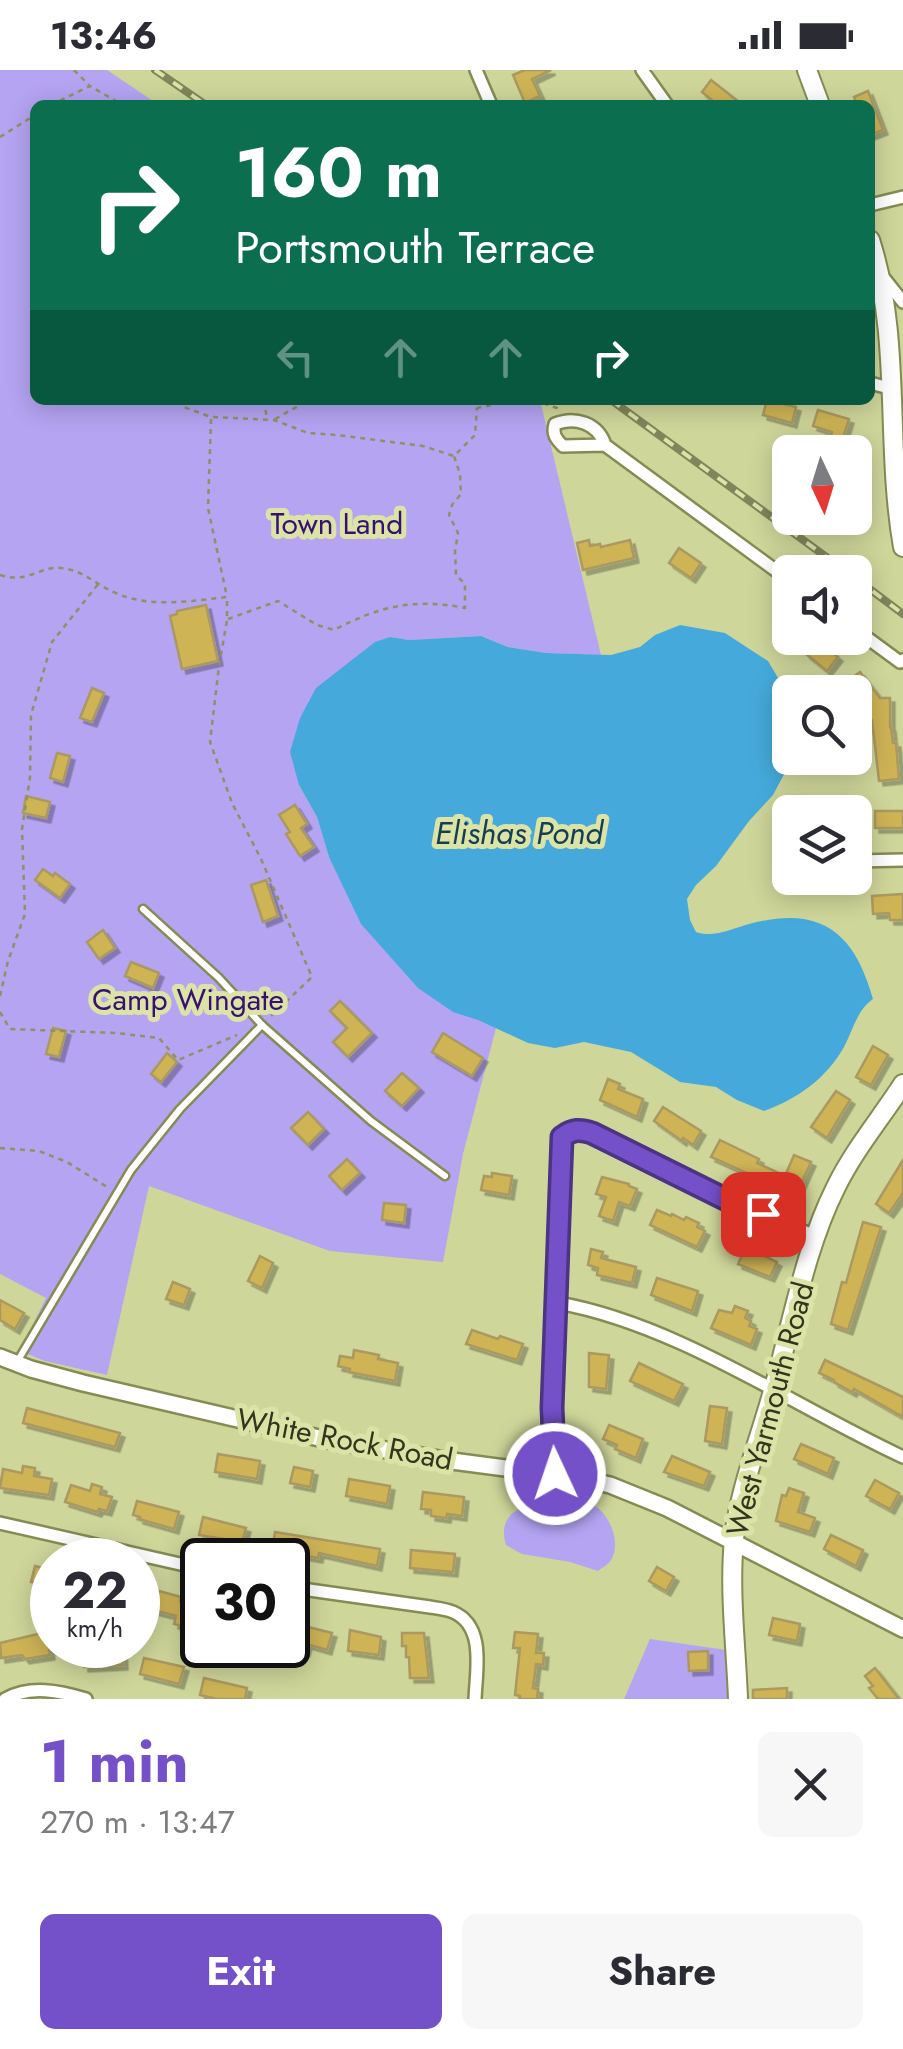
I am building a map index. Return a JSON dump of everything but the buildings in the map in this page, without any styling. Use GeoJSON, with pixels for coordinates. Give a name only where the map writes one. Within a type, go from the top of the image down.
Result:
{"type":"FeatureCollection","features":[{"type":"Feature","properties":{"kind":"main road"},"geometry":{"type":"LineString","coordinates":[[807,70],[818,100]]}},
{"type":"Feature","properties":{"kind":"main road"},"geometry":{"type":"LineString","coordinates":[[875,257],[886,308],[896,500],[903,548]]}},
{"type":"Feature","properties":{"kind":"main road","name":"West Yarmouth Road"},"geometry":{"type":"LineString","coordinates":[[738,1699],[734,1542],[782,1351],[816,1236],[837,1184],[903,1084]]}},
{"type":"Feature","properties":{"kind":"street"},"geometry":{"type":"LineString","coordinates":[[476,70],[488,100]]}},
{"type":"Feature","properties":{"kind":"street"},"geometry":{"type":"LineString","coordinates":[[642,70],[663,100]]}},
{"type":"Feature","properties":{"kind":"street"},"geometry":{"type":"LineString","coordinates":[[875,204],[903,197]]}},
{"type":"Feature","properties":{"kind":"street"},"geometry":{"type":"LineString","coordinates":[[880,274],[903,302]]}},
{"type":"Feature","properties":{"kind":"street"},"geometry":{"type":"LineString","coordinates":[[875,384],[893,389]]}},
{"type":"Feature","properties":{"kind":"street"},"geometry":{"type":"LineString","coordinates":[[605,445],[563,446],[556,440],[555,424],[575,420],[589,424],[602,436],[605,445],[772,568]]}},
{"type":"Feature","properties":{"kind":"street"},"geometry":{"type":"LineString","coordinates":[[872,641],[902,662]]}},
{"type":"Feature","properties":{"kind":"street"},"geometry":{"type":"LineString","coordinates":[[872,861],[903,860]]}},
{"type":"Feature","properties":{"kind":"street"},"geometry":{"type":"LineString","coordinates":[[555,1474],[552,1408],[562,1137],[571,1130],[592,1133],[739,1206],[816,1236]]}},
{"type":"Feature","properties":{"kind":"street"},"geometry":{"type":"LineString","coordinates":[[558,1303],[604,1313],[673,1341],[903,1457]]}},
{"type":"Feature","properties":{"kind":"street","name":"White Rock Road"},"geometry":{"type":"LineString","coordinates":[[0,1357],[99,1388],[332,1441],[592,1480],[630,1491],[903,1628]]}},
{"type":"Feature","properties":{"kind":"street"},"geometry":{"type":"LineString","coordinates":[[0,1523],[180,1564]]}},
{"type":"Feature","properties":{"kind":"street"},"geometry":{"type":"LineString","coordinates":[[310,1590],[430,1606],[463,1618],[472,1629],[477,1646],[475,1699]]}},
{"type":"Feature","properties":{"kind":"street"},"geometry":{"type":"LineString","coordinates":[[5,1699],[32,1690],[86,1699]]}},
{"type":"Feature","properties":{"kind":"lane"},"geometry":{"type":"LineString","coordinates":[[143,909],[219,978],[262,1025],[371,1121],[445,1176]]}},
{"type":"Feature","properties":{"kind":"lane"},"geometry":{"type":"LineString","coordinates":[[16,1364],[131,1170],[180,1108],[262,1025]]}},
{"type":"Feature","properties":{"kind":"path"},"geometry":{"type":"LineString","coordinates":[[74,70],[90,86],[114,100]]}},
{"type":"Feature","properties":{"kind":"path"},"geometry":{"type":"LineString","coordinates":[[61,100],[90,86]]}},
{"type":"Feature","properties":{"kind":"path"},"geometry":{"type":"LineString","coordinates":[[0,137],[30,118]]}},
{"type":"Feature","properties":{"kind":"path"},"geometry":{"type":"LineString","coordinates":[[181,405],[212,417],[274,420],[308,433],[374,438],[454,456]]}},
{"type":"Feature","properties":{"kind":"path"},"geometry":{"type":"LineString","coordinates":[[265,405],[268,420]]}},
{"type":"Feature","properties":{"kind":"path"},"geometry":{"type":"LineString","coordinates":[[274,420],[300,405]]}},
{"type":"Feature","properties":{"kind":"path"},"geometry":{"type":"LineString","coordinates":[[475,405],[478,408]]}},
{"type":"Feature","properties":{"kind":"path"},"geometry":{"type":"LineString","coordinates":[[478,408],[492,405]]}},
{"type":"Feature","properties":{"kind":"path"},"geometry":{"type":"LineString","coordinates":[[548,405],[557,408],[563,421]]}},
{"type":"Feature","properties":{"kind":"path"},"geometry":{"type":"LineString","coordinates":[[454,456],[475,435],[478,408]]}},
{"type":"Feature","properties":{"kind":"path"},"geometry":{"type":"LineString","coordinates":[[0,1012],[10,1029],[160,1038],[178,1060],[262,1025],[312,977],[232,803],[210,742],[227,620],[227,598],[208,508],[212,417]]}},
{"type":"Feature","properties":{"kind":"path"},"geometry":{"type":"LineString","coordinates":[[227,620],[278,601],[317,625],[334,630],[368,612],[407,604],[465,608],[465,584],[456,575],[458,533],[449,515],[461,494],[454,456]]}},
{"type":"Feature","properties":{"kind":"path"},"geometry":{"type":"LineString","coordinates":[[0,575],[23,578],[57,567],[86,574],[115,593],[146,602],[227,598]]}},
{"type":"Feature","properties":{"kind":"path"},"geometry":{"type":"LineString","coordinates":[[0,996],[25,914],[22,829],[30,777],[31,714],[52,642],[99,583]]}},
{"type":"Feature","properties":{"kind":"path"},"geometry":{"type":"LineString","coordinates":[[0,1148],[39,1151],[67,1162],[117,1194]]}},
{"type":"Feature","properties":{"kind":"green space","name":"Camp Wingate"},"geometry":{"type":"Polygon","coordinates":[[[0,70],[107,70],[152,100],[30,100],[30,405],[541,405],[601,655],[508,647],[481,636],[409,640],[390,637],[299,785],[317,817],[329,857],[478,1020],[496,1028],[463,1154],[443,1262],[330,1251],[149,1186],[107,1375],[20,1351],[46,1298],[0,1274],[0,70]]]}},
{"type":"Feature","properties":{"kind":"green space"},"geometry":{"type":"Polygon","coordinates":[[[575,1501],[597,1508],[612,1528],[614,1553],[598,1571],[522,1554],[506,1545],[504,1531],[514,1512],[537,1504],[575,1501]]]}},
{"type":"Feature","properties":{"kind":"green space"},"geometry":{"type":"Polygon","coordinates":[[[650,1639],[726,1650],[728,1699],[624,1699],[650,1639]]]}},
{"type":"Feature","properties":{"kind":"water","name":"Elishas Pond"},"geometry":{"type":"Polygon","coordinates":[[[680,625],[725,633],[768,661],[776,675],[772,675],[772,775],[784,775],[773,795],[687,899],[696,932],[716,933],[774,919],[814,921],[844,940],[856,956],[873,999],[859,1015],[837,1058],[819,1078],[799,1094],[764,1111],[716,1087],[680,1082],[631,1052],[584,1042],[555,1048],[528,1043],[453,1012],[418,988],[361,924],[329,857],[317,817],[299,785],[290,752],[300,718],[316,688],[375,642],[390,637],[409,640],[481,636],[508,647],[546,653],[611,655],[640,647],[655,635],[680,625]]]}},
{"type":"Feature","properties":{"kind":"railway"},"geometry":{"type":"LineString","coordinates":[[155,70],[199,100]]}},
{"type":"Feature","properties":{"kind":"railway"},"geometry":{"type":"LineString","coordinates":[[618,405],[824,555]]}},
{"type":"Feature","properties":{"kind":"railway"},"geometry":{"type":"LineString","coordinates":[[872,591],[903,614]]}},
{"type":"Feature","properties":{"kind":"route"},"geometry":{"type":"LineString","coordinates":[[555,1474],[552,1408],[562,1137],[571,1130],[592,1133],[739,1206],[763,1214]]}},
{"type":"Feature","properties":{"kind":"park label","name":"Town Land"},"geometry":{"type":"Point","coordinates":[337,523]}}]}
